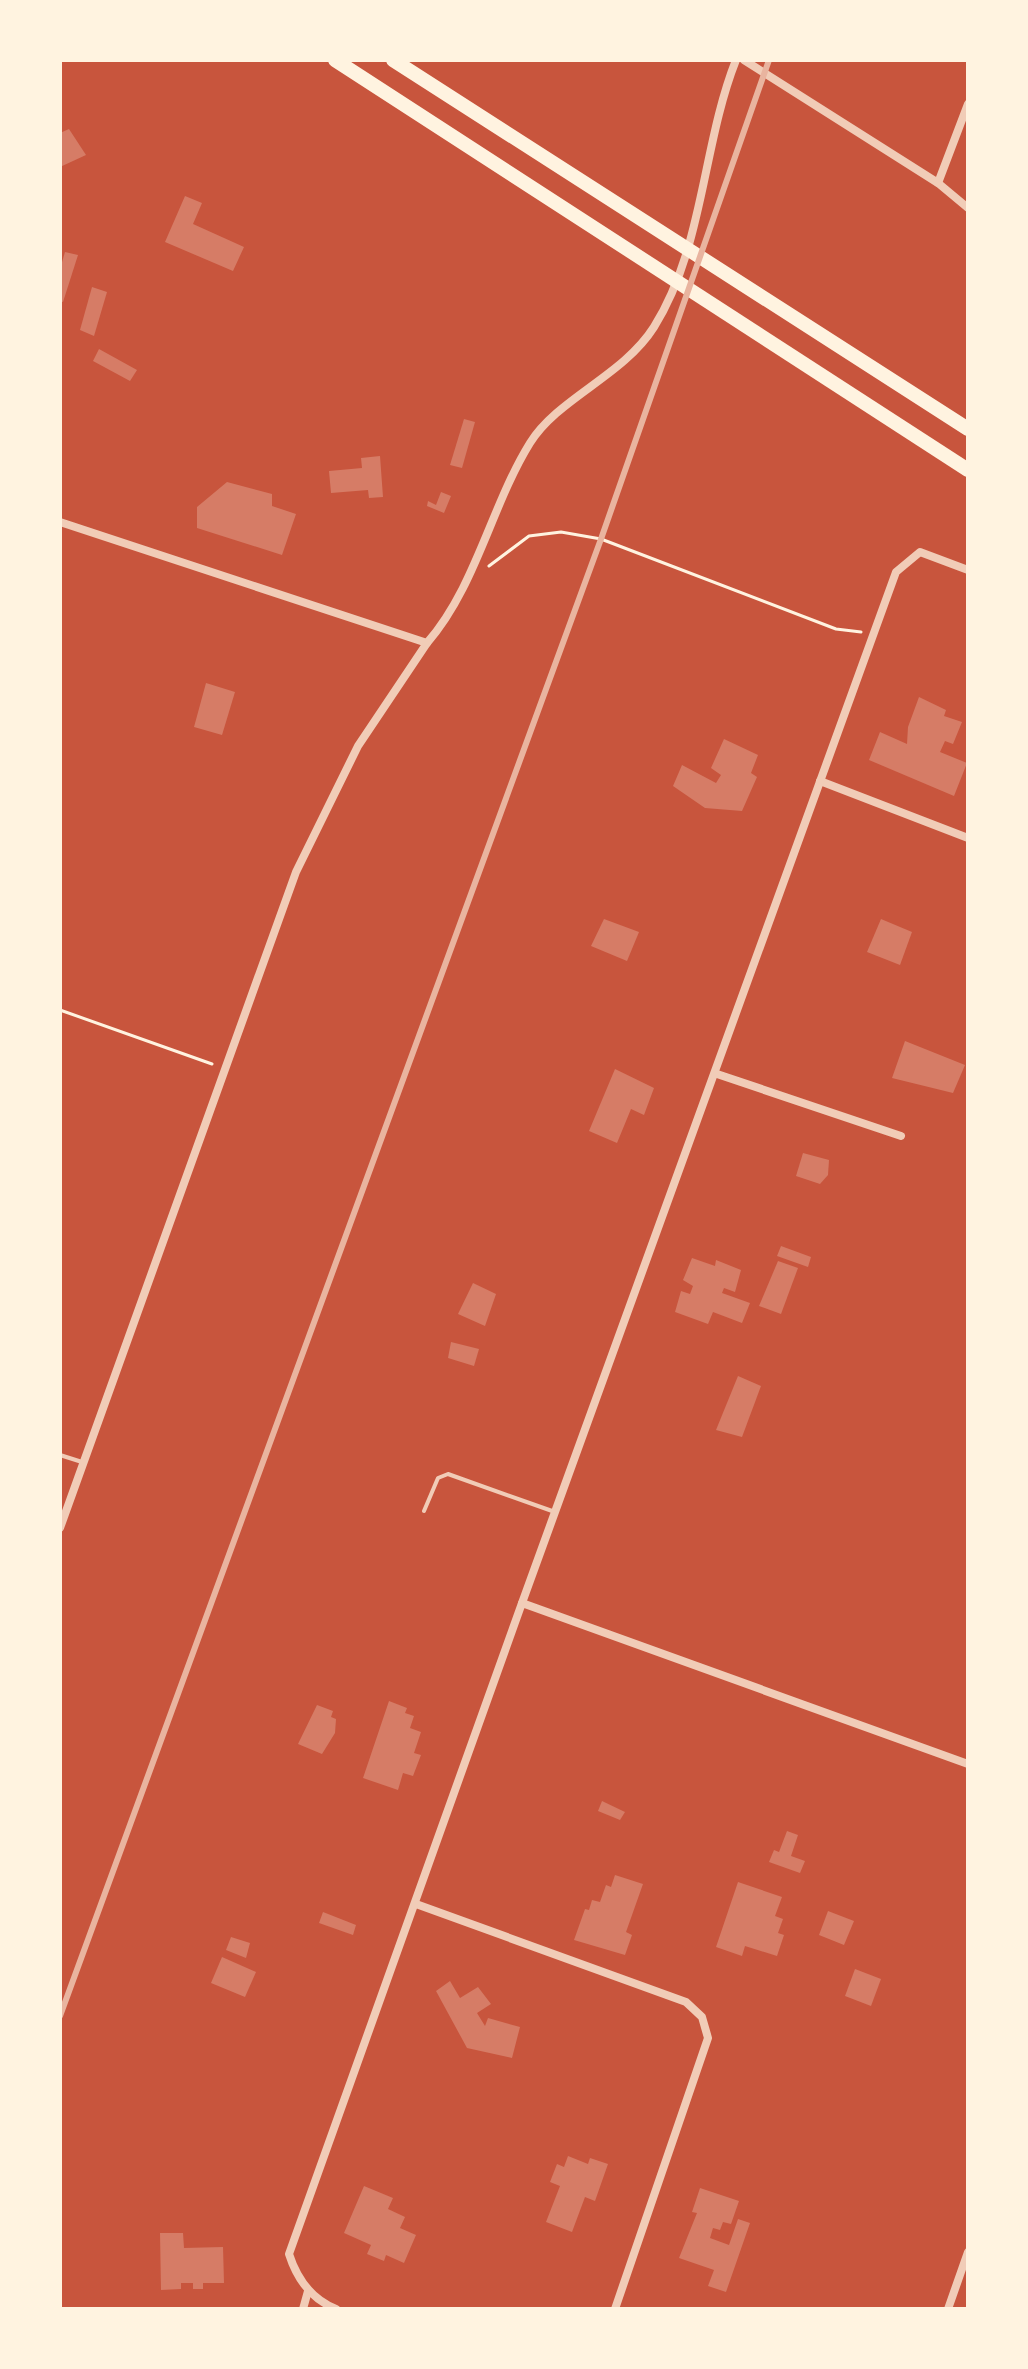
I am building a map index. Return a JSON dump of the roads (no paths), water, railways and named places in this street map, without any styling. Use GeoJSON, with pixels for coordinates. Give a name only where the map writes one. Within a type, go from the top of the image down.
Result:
{"type":"FeatureCollection","features":[{"type":"Feature","properties":{"kind":"highway"},"geometry":{"type":"LineString","coordinates":[[335,60],[968,470]]}},
{"type":"Feature","properties":{"kind":"highway"},"geometry":{"type":"LineString","coordinates":[[393,60],[736,277],[968,429]]}},
{"type":"Feature","properties":{"kind":"street"},"geometry":{"type":"LineString","coordinates":[[60,1528],[296,872],[358,746],[449,615],[535,436],[621,363],[646,337],[660,315],[701,200],[720,101],[736,60]]}},
{"type":"Feature","properties":{"kind":"street"},"geometry":{"type":"LineString","coordinates":[[744,60],[938,183],[968,208]]}},
{"type":"Feature","properties":{"kind":"street"},"geometry":{"type":"LineString","coordinates":[[938,183],[968,104]]}},
{"type":"Feature","properties":{"kind":"street"},"geometry":{"type":"LineString","coordinates":[[60,522],[427,643]]}},
{"type":"Feature","properties":{"kind":"street"},"geometry":{"type":"LineString","coordinates":[[336,2309],[308,2291],[295,2275],[289,2254],[555,1512],[717,1074],[755,955],[872,633],[896,572],[915,554],[928,553],[968,570]]}},
{"type":"Feature","properties":{"kind":"street"},"geometry":{"type":"LineString","coordinates":[[820,781],[968,838]]}},
{"type":"Feature","properties":{"kind":"street"},"geometry":{"type":"LineString","coordinates":[[717,1074],[901,1136]]}},
{"type":"Feature","properties":{"kind":"street"},"geometry":{"type":"LineString","coordinates":[[522,1603],[968,1764]]}},
{"type":"Feature","properties":{"kind":"street"},"geometry":{"type":"LineString","coordinates":[[416,1904],[686,2002],[702,2017],[708,2038],[615,2309]]}},
{"type":"Feature","properties":{"kind":"street"},"geometry":{"type":"LineString","coordinates":[[948,2309],[968,2252]]}},
{"type":"Feature","properties":{"kind":"street"},"geometry":{"type":"LineString","coordinates":[[303,2309],[308,2291]]}},
{"type":"Feature","properties":{"kind":"lane"},"geometry":{"type":"LineString","coordinates":[[60,1455],[84,1463]]}},
{"type":"Feature","properties":{"kind":"lane"},"geometry":{"type":"LineString","coordinates":[[424,1511],[438,1478],[448,1474],[555,1512]]}},
{"type":"Feature","properties":{"kind":"railway"},"geometry":{"type":"LineString","coordinates":[[60,2016],[601,539],[769,60]]}}]}
